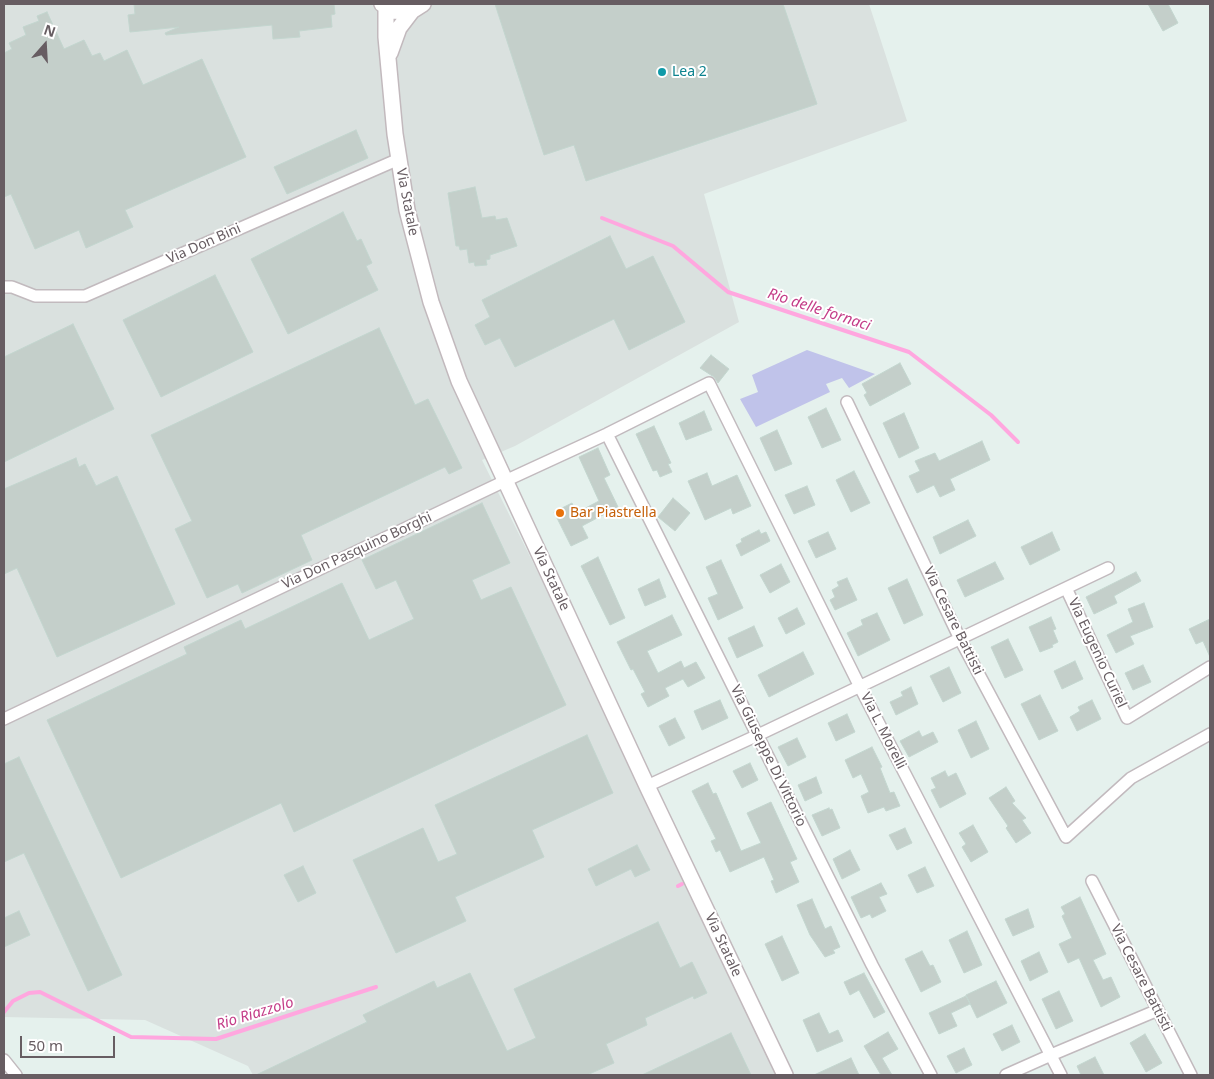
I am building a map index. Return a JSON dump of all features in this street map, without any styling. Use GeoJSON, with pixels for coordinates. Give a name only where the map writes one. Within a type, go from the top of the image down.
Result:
{"type":"FeatureCollection","features":[{"type":"Feature","properties":{"kind":"main road","name":"Via Statale"},"geometry":{"type":"LineString","coordinates":[[384,6],[394,11],[403,12],[417,7]]}},
{"type":"Feature","properties":{"kind":"main road","name":"Via Statale"},"geometry":{"type":"LineString","coordinates":[[384,6],[399,159],[407,210],[431,302],[459,381],[647,786],[785,1075]]}},
{"type":"Feature","properties":{"kind":"main road","name":"Via Statale"},"geometry":{"type":"LineString","coordinates":[[388,60],[398,28],[417,7]]}},
{"type":"Feature","properties":{"kind":"street","name":"Via Don Bini"},"geometry":{"type":"LineString","coordinates":[[4,287],[12,287],[35,296],[85,296],[399,159]]}},
{"type":"Feature","properties":{"kind":"street","name":"Via Don Pasquino Borghi"},"geometry":{"type":"LineString","coordinates":[[4,720],[607,434],[710,383]]}},
{"type":"Feature","properties":{"kind":"street","name":"Via L. Morelli"},"geometry":{"type":"LineString","coordinates":[[710,383],[860,687],[1061,1075]]}},
{"type":"Feature","properties":{"kind":"street","name":"Via Cesare Battisti"},"geometry":{"type":"LineString","coordinates":[[847,402],[960,639],[1066,837],[1130,778],[1210,734]]}},
{"type":"Feature","properties":{"kind":"street","name":"Via Giuseppe Di Vittorio"},"geometry":{"type":"LineString","coordinates":[[607,434],[872,965],[932,1075]]}},
{"type":"Feature","properties":{"kind":"street","name":"Via Eugenio Curiel"},"geometry":{"type":"LineString","coordinates":[[647,786],[758,736],[1108,568]]}},
{"type":"Feature","properties":{"kind":"street","name":"Via Eugenio Curiel"},"geometry":{"type":"LineString","coordinates":[[1066,588],[1128,718],[1210,667]]}},
{"type":"Feature","properties":{"kind":"street","name":"Via Cesare Battisti"},"geometry":{"type":"LineString","coordinates":[[1092,881],[1190,1075]]}},
{"type":"Feature","properties":{"kind":"street"},"geometry":{"type":"LineString","coordinates":[[1006,1075],[1051,1054],[1158,1010]]}},
{"type":"Feature","properties":{"kind":"street"},"geometry":{"type":"LineString","coordinates":[[4,1060],[16,1075]]}},
{"type":"Feature","properties":{"kind":"shaded area"},"geometry":{"type":"Polygon","coordinates":[[[4,4],[869,4],[907,121],[704,194],[739,322],[515,446],[482,460],[788,1075],[253,1075],[248,1066],[145,1020],[4,1017],[4,4]]]}},
{"type":"Feature","properties":{"kind":"shaded area"},"geometry":{"type":"Polygon","coordinates":[[[807,350],[875,374],[849,388],[842,378],[826,384],[830,392],[756,427],[740,399],[758,392],[752,375],[807,350]]]}},
{"type":"Feature","properties":{"kind":"building"},"geometry":{"type":"Polygon","coordinates":[[[134,4],[334,4],[335,14],[331,15],[332,27],[299,31],[300,37],[273,39],[272,25],[166,35],[165,33],[179,27],[130,32],[128,15],[135,14],[134,4]]]}},
{"type":"Feature","properties":{"kind":"building","name":"Lea 2"},"geometry":{"type":"Polygon","coordinates":[[[495,4],[783,4],[817,104],[586,181],[574,145],[544,155],[495,4]]]}},
{"type":"Feature","properties":{"kind":"building"},"geometry":{"type":"Polygon","coordinates":[[[1148,4],[1168,4],[1178,23],[1163,31],[1148,4]]]}},
{"type":"Feature","properties":{"kind":"building"},"geometry":{"type":"Polygon","coordinates":[[[47,12],[64,49],[84,40],[92,56],[100,53],[104,61],[127,50],[143,85],[202,59],[246,157],[125,210],[133,227],[86,248],[79,230],[35,249],[11,194],[4,197],[4,53],[12,49],[9,43],[26,35],[23,27],[39,21],[37,16],[47,12]]]}},
{"type":"Feature","properties":{"kind":"building"},"geometry":{"type":"Polygon","coordinates":[[[356,130],[368,158],[287,194],[274,167],[356,130]]]}},
{"type":"Feature","properties":{"kind":"building"},"geometry":{"type":"Polygon","coordinates":[[[475,187],[482,218],[495,216],[496,220],[507,218],[517,246],[490,255],[490,259],[486,260],[487,265],[475,266],[474,262],[469,263],[467,249],[460,250],[459,246],[456,246],[448,193],[475,187]]]}},
{"type":"Feature","properties":{"kind":"building"},"geometry":{"type":"Polygon","coordinates":[[[343,212],[357,241],[361,239],[372,263],[366,266],[378,290],[288,334],[251,259],[343,212]]]}},
{"type":"Feature","properties":{"kind":"building"},"geometry":{"type":"Polygon","coordinates":[[[610,236],[626,269],[653,256],[685,322],[629,350],[614,319],[515,367],[500,338],[485,345],[475,325],[490,317],[482,300],[610,236]]]}},
{"type":"Feature","properties":{"kind":"building"},"geometry":{"type":"Polygon","coordinates":[[[215,275],[253,352],[161,397],[123,320],[215,275]]]}},
{"type":"Feature","properties":{"kind":"building"},"geometry":{"type":"Polygon","coordinates":[[[73,324],[114,409],[4,462],[4,357],[73,324]]]}},
{"type":"Feature","properties":{"kind":"building"},"geometry":{"type":"Polygon","coordinates":[[[379,328],[415,405],[428,399],[462,468],[449,474],[445,467],[301,535],[312,560],[242,593],[238,584],[207,598],[175,529],[192,521],[151,435],[379,328]]]}},
{"type":"Feature","properties":{"kind":"building"},"geometry":{"type":"Polygon","coordinates":[[[711,355],[729,369],[718,383],[714,377],[700,368],[711,355]]]}},
{"type":"Feature","properties":{"kind":"building"},"geometry":{"type":"Polygon","coordinates":[[[900,363],[911,384],[870,406],[864,395],[867,393],[862,384],[900,363]]]}},
{"type":"Feature","properties":{"kind":"building"},"geometry":{"type":"Polygon","coordinates":[[[826,408],[841,440],[822,448],[808,417],[826,408]]]}},
{"type":"Feature","properties":{"kind":"building"},"geometry":{"type":"Polygon","coordinates":[[[704,411],[712,430],[686,440],[679,423],[704,411]]]}},
{"type":"Feature","properties":{"kind":"building"},"geometry":{"type":"Polygon","coordinates":[[[904,413],[919,448],[899,458],[883,423],[904,413]]]}},
{"type":"Feature","properties":{"kind":"building"},"geometry":{"type":"Polygon","coordinates":[[[654,426],[671,463],[668,464],[672,472],[660,477],[657,470],[653,471],[636,434],[654,426]]]}},
{"type":"Feature","properties":{"kind":"building"},"geometry":{"type":"Polygon","coordinates":[[[777,430],[792,464],[775,471],[760,438],[777,430]]]}},
{"type":"Feature","properties":{"kind":"building"},"geometry":{"type":"Polygon","coordinates":[[[982,441],[990,460],[950,479],[955,490],[940,497],[934,485],[917,493],[909,476],[920,471],[915,461],[935,453],[939,461],[982,441]]]}},
{"type":"Feature","properties":{"kind":"building"},"geometry":{"type":"Polygon","coordinates":[[[598,448],[610,475],[604,478],[618,507],[582,526],[588,538],[571,546],[554,512],[572,503],[576,513],[599,501],[579,457],[598,448]]]}},
{"type":"Feature","properties":{"kind":"building"},"geometry":{"type":"Polygon","coordinates":[[[76,458],[79,467],[85,464],[96,486],[117,476],[175,604],[57,657],[17,568],[4,574],[4,489],[76,458]]]}},
{"type":"Feature","properties":{"kind":"building"},"geometry":{"type":"Polygon","coordinates":[[[854,471],[870,503],[851,512],[836,480],[854,471]]]}},
{"type":"Feature","properties":{"kind":"building"},"geometry":{"type":"Polygon","coordinates":[[[707,473],[712,486],[737,475],[751,506],[733,514],[731,508],[705,520],[688,481],[707,473]]]}},
{"type":"Feature","properties":{"kind":"building"},"geometry":{"type":"Polygon","coordinates":[[[807,486],[815,505],[794,514],[785,495],[807,486]]]}},
{"type":"Feature","properties":{"kind":"building"},"geometry":{"type":"Polygon","coordinates":[[[673,498],[690,513],[675,531],[658,517],[673,498]]]}},
{"type":"Feature","properties":{"kind":"building"},"geometry":{"type":"Polygon","coordinates":[[[482,503],[510,563],[472,580],[481,600],[511,587],[566,705],[294,832],[281,803],[121,878],[47,720],[187,654],[184,647],[241,620],[245,629],[342,583],[369,640],[414,619],[396,580],[376,589],[362,560],[482,503]]]}},
{"type":"Feature","properties":{"kind":"building"},"geometry":{"type":"Polygon","coordinates":[[[968,520],[976,536],[940,554],[933,537],[968,520]]]}},
{"type":"Feature","properties":{"kind":"building"},"geometry":{"type":"Polygon","coordinates":[[[759,530],[761,534],[766,532],[770,541],[741,556],[736,545],[742,542],[741,539],[759,530]]]}},
{"type":"Feature","properties":{"kind":"building"},"geometry":{"type":"Polygon","coordinates":[[[828,532],[836,549],[816,558],[808,541],[828,532]]]}},
{"type":"Feature","properties":{"kind":"building"},"geometry":{"type":"Polygon","coordinates":[[[1052,532],[1060,550],[1030,565],[1021,547],[1052,532]]]}},
{"type":"Feature","properties":{"kind":"building"},"geometry":{"type":"Polygon","coordinates":[[[598,557],[625,618],[610,625],[581,566],[598,557]]]}},
{"type":"Feature","properties":{"kind":"building"},"geometry":{"type":"Polygon","coordinates":[[[721,560],[743,608],[718,620],[708,598],[718,594],[706,567],[721,560]]]}},
{"type":"Feature","properties":{"kind":"building"},"geometry":{"type":"Polygon","coordinates":[[[995,562],[1004,579],[965,597],[957,580],[995,562]]]}},
{"type":"Feature","properties":{"kind":"building"},"geometry":{"type":"Polygon","coordinates":[[[781,564],[790,582],[770,593],[760,575],[781,564]]]}},
{"type":"Feature","properties":{"kind":"building"},"geometry":{"type":"Polygon","coordinates":[[[1136,572],[1141,581],[1114,596],[1117,603],[1094,614],[1086,597],[1136,572]]]}},
{"type":"Feature","properties":{"kind":"building"},"geometry":{"type":"Polygon","coordinates":[[[847,578],[857,600],[835,610],[830,600],[835,597],[832,590],[839,586],[837,582],[847,578]]]}},
{"type":"Feature","properties":{"kind":"building"},"geometry":{"type":"Polygon","coordinates":[[[659,579],[666,597],[645,606],[638,589],[659,579]]]}},
{"type":"Feature","properties":{"kind":"building"},"geometry":{"type":"Polygon","coordinates":[[[907,579],[923,615],[904,624],[888,588],[907,579]]]}},
{"type":"Feature","properties":{"kind":"building"},"geometry":{"type":"Polygon","coordinates":[[[1144,603],[1153,627],[1130,636],[1134,644],[1116,653],[1107,635],[1133,622],[1128,609],[1144,603]]]}},
{"type":"Feature","properties":{"kind":"building"},"geometry":{"type":"Polygon","coordinates":[[[797,608],[805,624],[786,634],[778,618],[797,608]]]}},
{"type":"Feature","properties":{"kind":"building"},"geometry":{"type":"Polygon","coordinates":[[[877,613],[890,640],[858,656],[847,633],[863,625],[861,620],[877,613]]]}},
{"type":"Feature","properties":{"kind":"building"},"geometry":{"type":"Polygon","coordinates":[[[672,615],[682,635],[647,651],[658,673],[681,661],[684,668],[696,662],[705,678],[688,687],[683,679],[665,688],[669,696],[648,707],[641,694],[645,692],[617,642],[672,615]]]}},
{"type":"Feature","properties":{"kind":"building"},"geometry":{"type":"Polygon","coordinates":[[[1051,617],[1056,629],[1053,630],[1058,642],[1052,645],[1053,647],[1040,652],[1029,627],[1051,617]]]}},
{"type":"Feature","properties":{"kind":"building"},"geometry":{"type":"Polygon","coordinates":[[[1210,619],[1210,657],[1203,641],[1196,644],[1189,629],[1210,619]]]}},
{"type":"Feature","properties":{"kind":"building"},"geometry":{"type":"Polygon","coordinates":[[[754,626],[763,646],[737,658],[728,638],[754,626]]]}},
{"type":"Feature","properties":{"kind":"building"},"geometry":{"type":"Polygon","coordinates":[[[1008,639],[1023,670],[1005,678],[991,647],[1008,639]]]}},
{"type":"Feature","properties":{"kind":"building"},"geometry":{"type":"Polygon","coordinates":[[[803,652],[814,674],[769,697],[758,675],[803,652]]]}},
{"type":"Feature","properties":{"kind":"building"},"geometry":{"type":"Polygon","coordinates":[[[1075,661],[1083,679],[1062,689],[1054,671],[1075,661]]]}},
{"type":"Feature","properties":{"kind":"building"},"geometry":{"type":"Polygon","coordinates":[[[1143,665],[1151,682],[1133,690],[1125,673],[1143,665]]]}},
{"type":"Feature","properties":{"kind":"building"},"geometry":{"type":"Polygon","coordinates":[[[949,667],[961,693],[943,702],[930,676],[949,667]]]}},
{"type":"Feature","properties":{"kind":"building"},"geometry":{"type":"Polygon","coordinates":[[[911,687],[918,704],[896,715],[890,702],[903,696],[901,692],[911,687]]]}},
{"type":"Feature","properties":{"kind":"building"},"geometry":{"type":"Polygon","coordinates":[[[1040,695],[1058,731],[1039,740],[1021,704],[1040,695]]]}},
{"type":"Feature","properties":{"kind":"building"},"geometry":{"type":"Polygon","coordinates":[[[720,700],[728,718],[702,730],[694,711],[720,700]]]}},
{"type":"Feature","properties":{"kind":"building"},"geometry":{"type":"Polygon","coordinates":[[[1092,700],[1101,719],[1077,731],[1070,717],[1080,711],[1078,707],[1092,700]]]}},
{"type":"Feature","properties":{"kind":"building"},"geometry":{"type":"Polygon","coordinates":[[[847,714],[855,732],[836,741],[828,723],[847,714]]]}},
{"type":"Feature","properties":{"kind":"building"},"geometry":{"type":"Polygon","coordinates":[[[675,718],[685,738],[669,746],[659,726],[675,718]]]}},
{"type":"Feature","properties":{"kind":"building"},"geometry":{"type":"Polygon","coordinates":[[[976,721],[989,749],[971,758],[958,730],[976,721]]]}},
{"type":"Feature","properties":{"kind":"building"},"geometry":{"type":"Polygon","coordinates":[[[919,731],[922,737],[933,732],[938,742],[909,757],[900,741],[919,731]]]}},
{"type":"Feature","properties":{"kind":"building"},"geometry":{"type":"Polygon","coordinates":[[[587,735],[613,793],[532,830],[544,857],[455,897],[466,921],[396,953],[353,860],[423,828],[438,862],[457,854],[435,805],[587,735]]]}},
{"type":"Feature","properties":{"kind":"building"},"geometry":{"type":"Polygon","coordinates":[[[797,738],[806,757],[788,766],[778,747],[797,738]]]}},
{"type":"Feature","properties":{"kind":"building"},"geometry":{"type":"Polygon","coordinates":[[[872,747],[882,767],[880,768],[890,793],[894,792],[900,806],[886,811],[884,807],[868,813],[861,796],[869,792],[861,774],[853,778],[845,760],[872,747]]]}},
{"type":"Feature","properties":{"kind":"building"},"geometry":{"type":"Polygon","coordinates":[[[19,757],[122,975],[88,991],[24,853],[4,862],[4,764],[19,757]]]}},
{"type":"Feature","properties":{"kind":"building"},"geometry":{"type":"Polygon","coordinates":[[[750,763],[758,780],[742,788],[733,771],[750,763]]]}},
{"type":"Feature","properties":{"kind":"building"},"geometry":{"type":"Polygon","coordinates":[[[945,771],[948,777],[956,773],[966,794],[940,808],[931,790],[936,788],[931,778],[945,771]]]}},
{"type":"Feature","properties":{"kind":"building"},"geometry":{"type":"Polygon","coordinates":[[[816,777],[822,793],[805,801],[798,785],[816,777]]]}},
{"type":"Feature","properties":{"kind":"building"},"geometry":{"type":"Polygon","coordinates":[[[708,783],[713,794],[716,793],[741,851],[761,843],[747,813],[771,802],[797,859],[790,862],[799,882],[776,893],[771,881],[774,880],[764,857],[730,872],[720,850],[716,852],[711,841],[716,839],[692,791],[708,783]]]}},
{"type":"Feature","properties":{"kind":"building"},"geometry":{"type":"Polygon","coordinates":[[[1006,787],[1015,801],[1012,803],[1026,818],[1022,820],[1031,833],[1016,843],[1006,828],[1008,826],[989,798],[1006,787]]]}},
{"type":"Feature","properties":{"kind":"building"},"geometry":{"type":"Polygon","coordinates":[[[829,808],[830,810],[832,809],[840,828],[822,836],[812,815],[829,808]]]}},
{"type":"Feature","properties":{"kind":"building"},"geometry":{"type":"Polygon","coordinates":[[[973,825],[988,852],[971,862],[962,847],[966,844],[959,833],[973,825]]]}},
{"type":"Feature","properties":{"kind":"building"},"geometry":{"type":"Polygon","coordinates":[[[905,828],[912,843],[897,850],[889,835],[905,828]]]}},
{"type":"Feature","properties":{"kind":"building"},"geometry":{"type":"Polygon","coordinates":[[[637,845],[650,870],[635,877],[631,869],[596,886],[588,869],[637,845]]]}},
{"type":"Feature","properties":{"kind":"building"},"geometry":{"type":"Polygon","coordinates":[[[850,850],[860,870],[842,879],[833,859],[850,850]]]}},
{"type":"Feature","properties":{"kind":"building"},"geometry":{"type":"Polygon","coordinates":[[[303,866],[316,893],[298,902],[284,875],[303,866]]]}},
{"type":"Feature","properties":{"kind":"building"},"geometry":{"type":"Polygon","coordinates":[[[925,867],[934,886],[917,893],[908,875],[925,867]]]}},
{"type":"Feature","properties":{"kind":"building"},"geometry":{"type":"Polygon","coordinates":[[[881,883],[887,894],[879,897],[886,911],[872,918],[870,914],[861,918],[851,897],[881,883]]]}},
{"type":"Feature","properties":{"kind":"building"},"geometry":{"type":"Polygon","coordinates":[[[1080,897],[1106,954],[1093,960],[1103,980],[1111,977],[1120,997],[1101,1007],[1079,958],[1068,963],[1059,944],[1072,938],[1062,916],[1065,914],[1061,907],[1080,897]]]}},
{"type":"Feature","properties":{"kind":"building"},"geometry":{"type":"Polygon","coordinates":[[[812,899],[825,929],[831,926],[840,947],[833,950],[835,953],[825,957],[810,935],[797,905],[812,899]]]}},
{"type":"Feature","properties":{"kind":"building"},"geometry":{"type":"Polygon","coordinates":[[[1028,909],[1034,927],[1013,936],[1005,919],[1028,909]]]}},
{"type":"Feature","properties":{"kind":"building"},"geometry":{"type":"Polygon","coordinates":[[[19,911],[30,935],[4,947],[4,918],[19,911]]]}},
{"type":"Feature","properties":{"kind":"building"},"geometry":{"type":"Polygon","coordinates":[[[658,922],[680,968],[692,962],[707,993],[694,999],[693,996],[645,1018],[647,1025],[606,1044],[614,1063],[587,1075],[256,1075],[367,1022],[363,1015],[434,981],[437,988],[470,973],[507,1051],[536,1038],[514,989],[658,922]]]}},
{"type":"Feature","properties":{"kind":"building"},"geometry":{"type":"Polygon","coordinates":[[[967,931],[982,965],[964,973],[949,940],[967,931]]]}},
{"type":"Feature","properties":{"kind":"building"},"geometry":{"type":"Polygon","coordinates":[[[782,936],[799,973],[782,981],[765,944],[782,936]]]}},
{"type":"Feature","properties":{"kind":"building"},"geometry":{"type":"Polygon","coordinates":[[[922,951],[930,966],[933,965],[941,982],[921,992],[905,959],[922,951]]]}},
{"type":"Feature","properties":{"kind":"building"},"geometry":{"type":"Polygon","coordinates":[[[1039,952],[1048,972],[1030,981],[1021,961],[1039,952]]]}},
{"type":"Feature","properties":{"kind":"building"},"geometry":{"type":"Polygon","coordinates":[[[864,973],[885,1012],[874,1018],[859,990],[850,995],[844,982],[864,973]]]}},
{"type":"Feature","properties":{"kind":"building"},"geometry":{"type":"Polygon","coordinates":[[[996,981],[1007,1003],[977,1018],[966,995],[996,981]]]}},
{"type":"Feature","properties":{"kind":"building"},"geometry":{"type":"Polygon","coordinates":[[[1059,991],[1073,1021],[1056,1029],[1042,999],[1059,991]]]}},
{"type":"Feature","properties":{"kind":"building"},"geometry":{"type":"Polygon","coordinates":[[[966,996],[970,1004],[951,1013],[957,1026],[939,1034],[929,1013],[966,996]]]}},
{"type":"Feature","properties":{"kind":"building"},"geometry":{"type":"Polygon","coordinates":[[[819,1013],[829,1034],[838,1030],[843,1041],[817,1052],[803,1020],[819,1013]]]}},
{"type":"Feature","properties":{"kind":"building"},"geometry":{"type":"Polygon","coordinates":[[[1012,1025],[1020,1042],[1002,1051],[993,1034],[1012,1025]]]}},
{"type":"Feature","properties":{"kind":"building"},"geometry":{"type":"Polygon","coordinates":[[[888,1032],[898,1049],[882,1058],[892,1075],[881,1075],[864,1046],[888,1032]]]}},
{"type":"Feature","properties":{"kind":"building"},"geometry":{"type":"Polygon","coordinates":[[[731,1033],[751,1075],[642,1075],[731,1033]]]}},
{"type":"Feature","properties":{"kind":"building"},"geometry":{"type":"Polygon","coordinates":[[[1145,1034],[1162,1063],[1146,1072],[1130,1043],[1145,1034]]]}},
{"type":"Feature","properties":{"kind":"building"},"geometry":{"type":"Polygon","coordinates":[[[964,1048],[972,1065],[956,1073],[947,1056],[964,1048]]]}},
{"type":"Feature","properties":{"kind":"building"},"geometry":{"type":"Polygon","coordinates":[[[1095,1057],[1104,1075],[1081,1075],[1077,1066],[1095,1057]]]}},
{"type":"Feature","properties":{"kind":"building"},"geometry":{"type":"Polygon","coordinates":[[[851,1058],[859,1075],[814,1075],[851,1058]]]}},
{"type":"Feature","properties":{"kind":"waterway","name":"Rio delle fornaci"},"geometry":{"type":"LineString","coordinates":[[602,218],[673,246],[728,292],[909,352],[991,415],[1018,442]]}},
{"type":"Feature","properties":{"kind":"waterway","name":"Rio Riazzolo"},"geometry":{"type":"LineString","coordinates":[[678,886],[682,884]]}},
{"type":"Feature","properties":{"kind":"waterway","name":"Rio Riazzolo"},"geometry":{"type":"LineString","coordinates":[[4,1012],[13,1001],[29,993],[40,992],[131,1037],[216,1039],[376,987]]}},
{"type":"Feature","properties":{"kind":"place","name":"Lea 2"},"geometry":{"type":"Point","coordinates":[662,72]}},
{"type":"Feature","properties":{"kind":"place","name":"Bar Piastrella"},"geometry":{"type":"Point","coordinates":[560,513]}}]}
